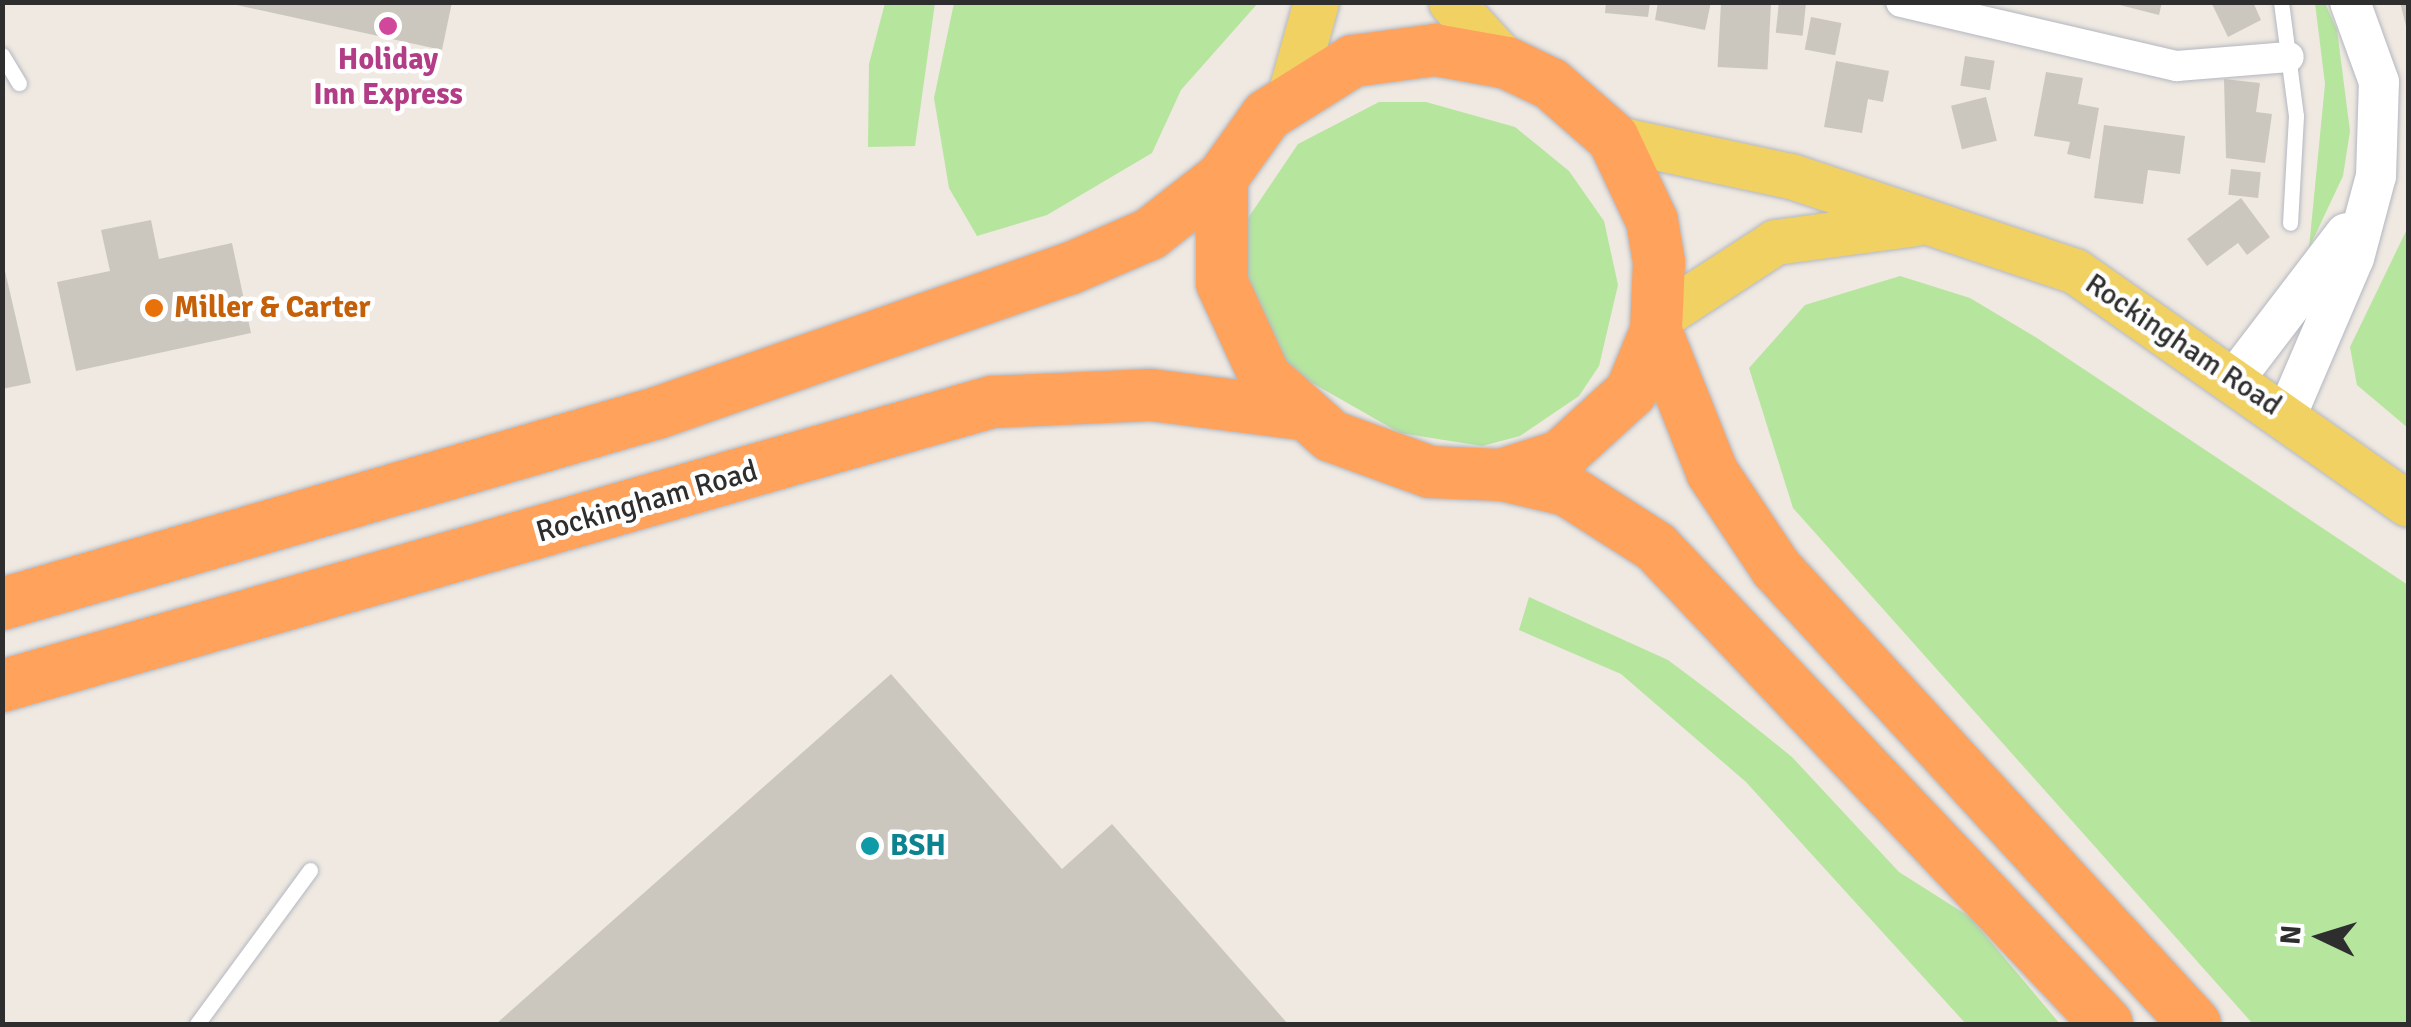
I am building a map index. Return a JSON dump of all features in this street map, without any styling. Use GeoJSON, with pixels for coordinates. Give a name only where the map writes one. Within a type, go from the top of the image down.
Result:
{"type":"FeatureCollection","features":[{"type":"Feature","properties":{"kind":"highway"},"geometry":{"type":"LineString","coordinates":[[2,604],[657,413],[1069,270],[1150,234],[1222,178],[1290,95],[1354,61],[1402,51],[1506,63],[1550,84],[1613,138],[1652,221],[1656,325],[1744,528],[2195,1024]]}},
{"type":"Feature","properties":{"kind":"highway"},"geometry":{"type":"LineString","coordinates":[[1222,178],[1222,283],[1238,332],[1301,414],[1396,464],[1501,475],[1566,490],[1656,546],[2107,1024]]}},
{"type":"Feature","properties":{"kind":"highway"},"geometry":{"type":"LineString","coordinates":[[1501,475],[1561,456],[1612,417],[1656,325]]}},
{"type":"Feature","properties":{"kind":"highway","name":"Rockingham Road"},"geometry":{"type":"LineString","coordinates":[[2,686],[992,402],[1151,395],[1301,414]]}},
{"type":"Feature","properties":{"kind":"main road"},"geometry":{"type":"LineString","coordinates":[[1290,95],[1316,2]]}},
{"type":"Feature","properties":{"kind":"main road"},"geometry":{"type":"LineString","coordinates":[[1452,2],[1506,63]]}},
{"type":"Feature","properties":{"kind":"main road","name":"Rockingham Road"},"geometry":{"type":"LineString","coordinates":[[1613,138],[1791,176],[1938,221],[2075,272],[2236,377],[2408,504]]}},
{"type":"Feature","properties":{"kind":"main road","name":"Rockingham Road"},"geometry":{"type":"LineString","coordinates":[[1656,325],[1775,242],[1938,221]]}},
{"type":"Feature","properties":{"kind":"street"},"geometry":{"type":"LineString","coordinates":[[1901,2],[2177,66],[2289,57]]}},
{"type":"Feature","properties":{"kind":"street"},"geometry":{"type":"LineString","coordinates":[[2286,414],[2367,206],[2379,82],[2350,2]]}},
{"type":"Feature","properties":{"kind":"street"},"geometry":{"type":"LineString","coordinates":[[2236,377],[2367,206]]}},
{"type":"Feature","properties":{"kind":"lane"},"geometry":{"type":"LineString","coordinates":[[2281,2],[2289,57],[2290,223]]}},
{"type":"Feature","properties":{"kind":"lane"},"geometry":{"type":"LineString","coordinates":[[2,55],[19,83]]}},
{"type":"Feature","properties":{"kind":"lane"},"geometry":{"type":"LineString","coordinates":[[197,1024],[310,870]]}},
{"type":"Feature","properties":{"kind":"green space"},"geometry":{"type":"Polygon","coordinates":[[[954,2],[1258,3],[1181,90],[1152,153],[1047,215],[977,236],[949,188],[934,98],[954,2]]]}},
{"type":"Feature","properties":{"kind":"green space"},"geometry":{"type":"Polygon","coordinates":[[[885,3],[935,3],[915,146],[868,147],[869,64],[885,3]]]}},
{"type":"Feature","properties":{"kind":"green space"},"geometry":{"type":"Polygon","coordinates":[[[2315,3],[2325,3],[2337,30],[2350,131],[2343,176],[2309,248],[2325,84],[2315,3]]]}},
{"type":"Feature","properties":{"kind":"green space"},"geometry":{"type":"Polygon","coordinates":[[[1379,102],[1426,102],[1515,127],[1569,171],[1604,221],[1618,285],[1599,366],[1579,396],[1520,436],[1482,446],[1400,433],[1286,368],[1260,336],[1236,236],[1298,144],[1379,102]]]}},
{"type":"Feature","properties":{"kind":"green space"},"geometry":{"type":"Polygon","coordinates":[[[2408,227],[2408,428],[2357,385],[2350,347],[2408,227]]]}},
{"type":"Feature","properties":{"kind":"green space"},"geometry":{"type":"Polygon","coordinates":[[[1900,276],[1970,298],[2037,338],[2408,585],[2408,1024],[2253,1024],[1793,508],[1749,368],[1805,305],[1900,276]]]}},
{"type":"Feature","properties":{"kind":"green space"},"geometry":{"type":"Polygon","coordinates":[[[1529,597],[1668,660],[1792,757],[1899,872],[1970,917],[2060,1024],[1966,1024],[1746,782],[1621,674],[1519,630],[1529,597]]]}},
{"type":"Feature","properties":{"kind":"building","name":"Holiday Inn Express"},"geometry":{"type":"Polygon","coordinates":[[[223,2],[452,2],[442,50],[223,2]]]}},
{"type":"Feature","properties":{"kind":"building"},"geometry":{"type":"Polygon","coordinates":[[[1606,2],[1650,2],[1648,17],[1605,13],[1606,2]]]}},
{"type":"Feature","properties":{"kind":"building"},"geometry":{"type":"Polygon","coordinates":[[[1658,2],[1711,2],[1705,30],[1655,20],[1658,2]]]}},
{"type":"Feature","properties":{"kind":"building"},"geometry":{"type":"Polygon","coordinates":[[[1721,2],[1771,5],[1768,70],[1718,67],[1721,2]]]}},
{"type":"Feature","properties":{"kind":"building"},"geometry":{"type":"Polygon","coordinates":[[[1779,2],[1806,5],[1803,36],[1776,33],[1779,2]]]}},
{"type":"Feature","properties":{"kind":"building"},"geometry":{"type":"Polygon","coordinates":[[[2108,2],[2162,2],[2159,15],[2108,2]]]}},
{"type":"Feature","properties":{"kind":"building"},"geometry":{"type":"Polygon","coordinates":[[[2211,2],[2253,2],[2261,20],[2228,37],[2211,2]]]}},
{"type":"Feature","properties":{"kind":"building"},"geometry":{"type":"Polygon","coordinates":[[[2400,2],[2408,2],[2408,30],[2407,30],[2400,2]]]}},
{"type":"Feature","properties":{"kind":"building"},"geometry":{"type":"Polygon","coordinates":[[[1811,17],[1841,23],[1835,55],[1805,49],[1811,17]]]}},
{"type":"Feature","properties":{"kind":"building"},"geometry":{"type":"Polygon","coordinates":[[[1965,56],[1995,61],[1990,90],[1960,86],[1965,56]]]}},
{"type":"Feature","properties":{"kind":"building"},"geometry":{"type":"Polygon","coordinates":[[[1836,61],[1889,71],[1883,102],[1868,99],[1862,133],[1824,127],[1836,61]]]}},
{"type":"Feature","properties":{"kind":"building"},"geometry":{"type":"Polygon","coordinates":[[[2046,72],[2083,78],[2078,104],[2099,108],[2090,159],[2067,154],[2070,142],[2034,136],[2046,72]]]}},
{"type":"Feature","properties":{"kind":"building"},"geometry":{"type":"Polygon","coordinates":[[[2224,79],[2260,83],[2256,112],[2272,114],[2265,163],[2226,158],[2224,79]]]}},
{"type":"Feature","properties":{"kind":"building"},"geometry":{"type":"Polygon","coordinates":[[[1986,97],[1997,141],[1962,149],[1951,106],[1986,97]]]}},
{"type":"Feature","properties":{"kind":"building"},"geometry":{"type":"Polygon","coordinates":[[[2104,125],[2185,136],[2180,174],[2148,170],[2143,204],[2094,198],[2104,125]]]}},
{"type":"Feature","properties":{"kind":"building"},"geometry":{"type":"Polygon","coordinates":[[[2231,169],[2261,172],[2258,198],[2228,195],[2231,169]]]}},
{"type":"Feature","properties":{"kind":"building"},"geometry":{"type":"Polygon","coordinates":[[[2241,198],[2270,237],[2247,255],[2238,243],[2207,266],[2187,239],[2241,198]]]}},
{"type":"Feature","properties":{"kind":"building","name":"Miller & Carter"},"geometry":{"type":"Polygon","coordinates":[[[151,220],[159,259],[232,243],[251,333],[76,371],[57,282],[110,271],[101,230],[151,220]]]}},
{"type":"Feature","properties":{"kind":"building"},"geometry":{"type":"Polygon","coordinates":[[[2,258],[31,383],[2,389],[2,258]]]}},
{"type":"Feature","properties":{"kind":"building","name":"BSH"},"geometry":{"type":"Polygon","coordinates":[[[891,674],[1062,869],[1112,824],[1288,1024],[496,1024],[891,674]]]}},
{"type":"Feature","properties":{"kind":"place","name":"Holiday Inn Express"},"geometry":{"type":"Point","coordinates":[388,26]}},
{"type":"Feature","properties":{"kind":"place","name":"Miller & Carter"},"geometry":{"type":"Point","coordinates":[154,308]}},
{"type":"Feature","properties":{"kind":"place","name":"BSH"},"geometry":{"type":"Point","coordinates":[870,846]}}]}
